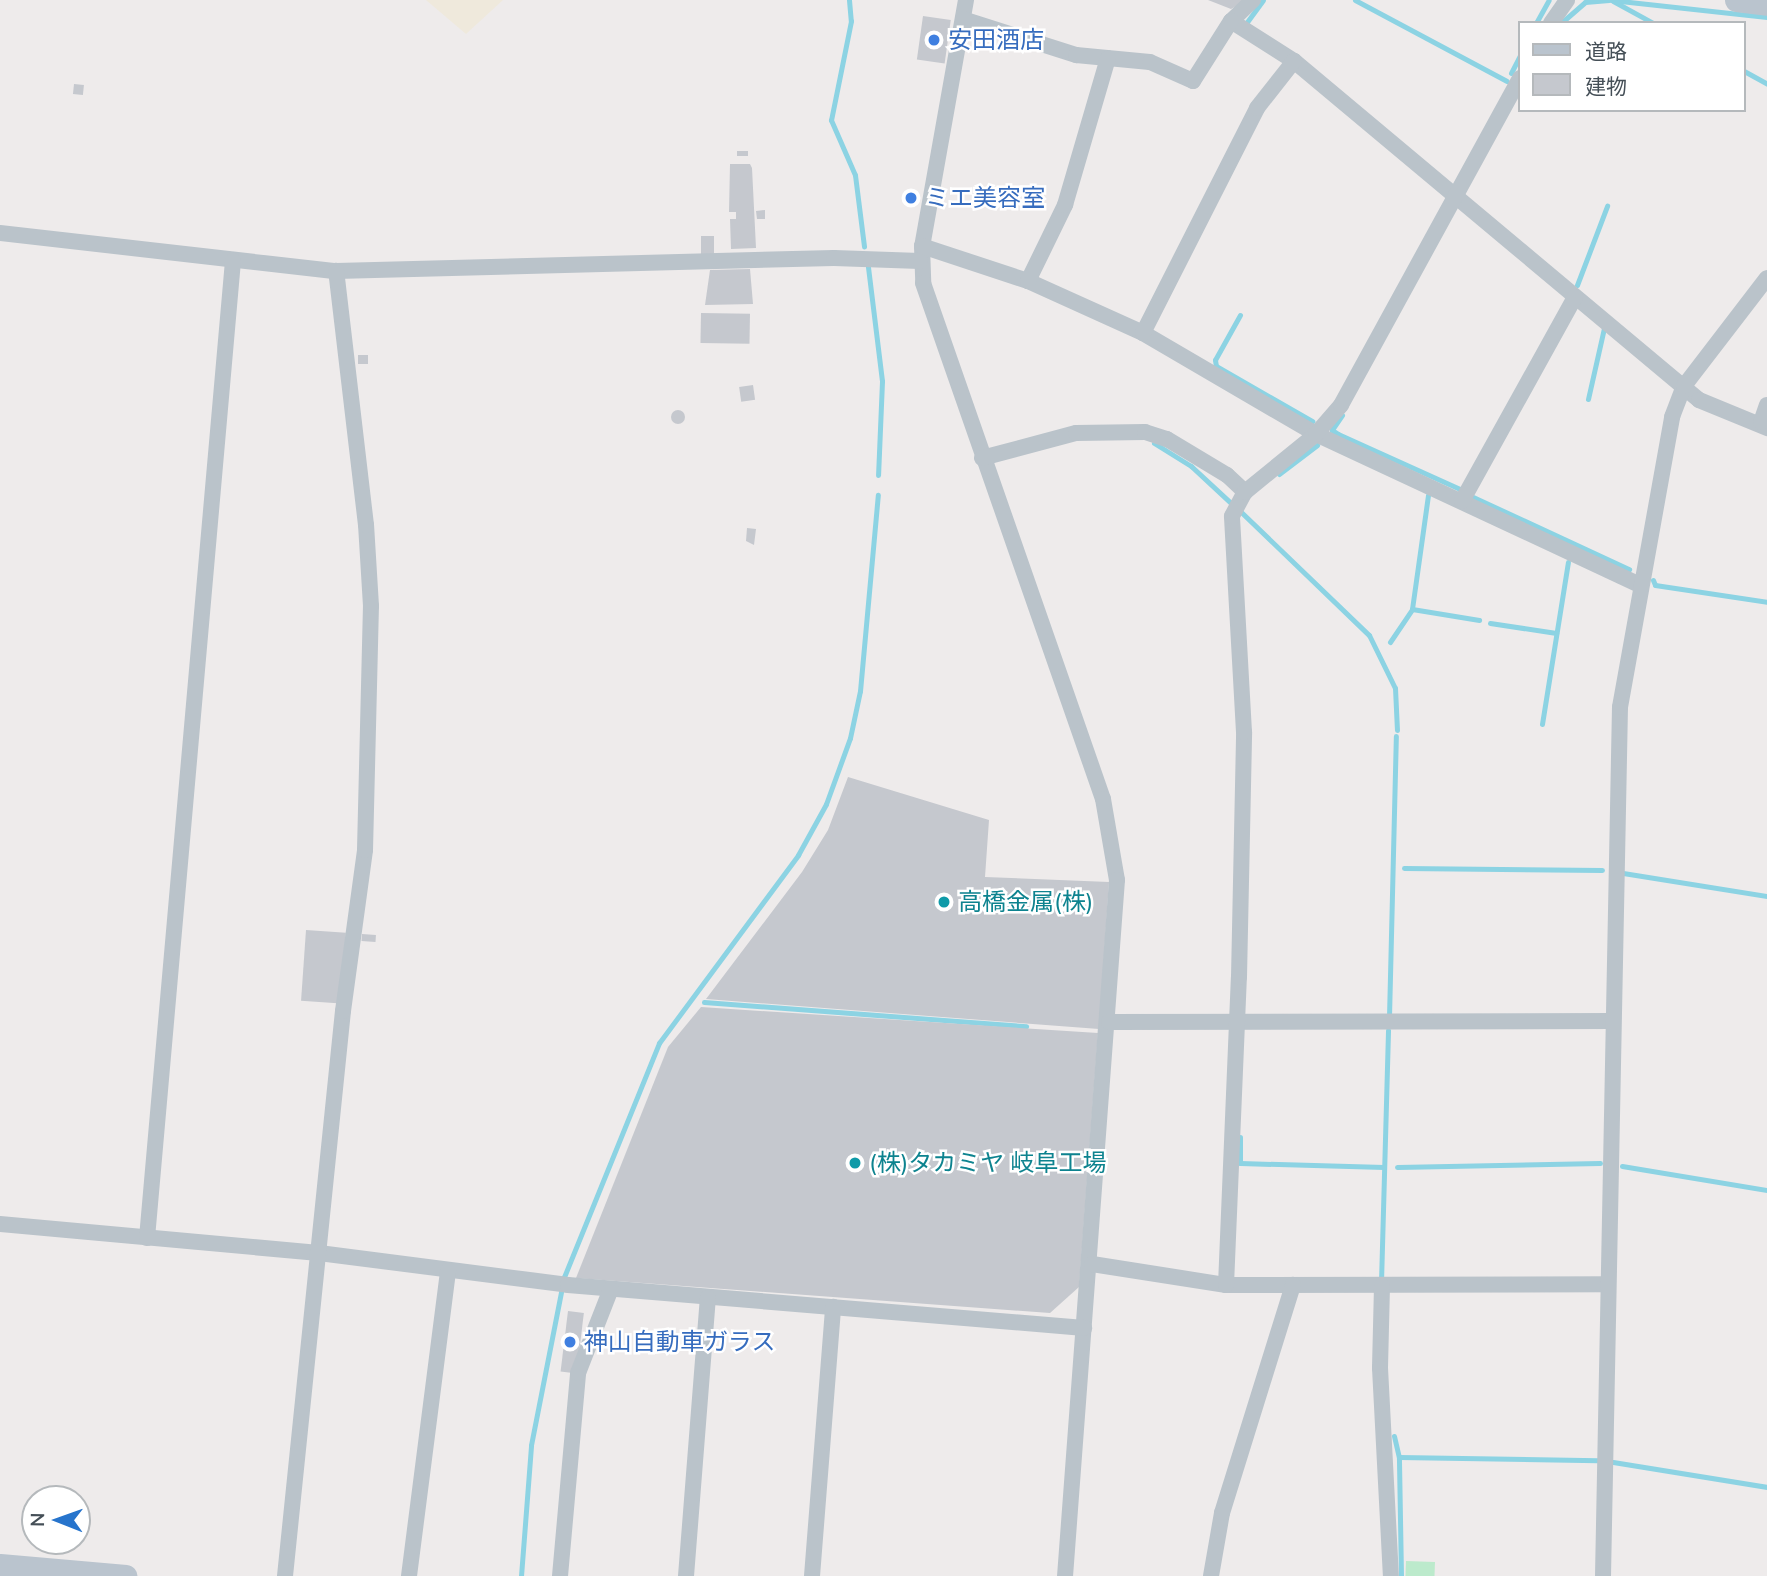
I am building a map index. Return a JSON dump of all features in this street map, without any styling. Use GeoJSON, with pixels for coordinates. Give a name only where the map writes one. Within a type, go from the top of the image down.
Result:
{"type":"FeatureCollection","features":[{"type":"Feature","properties":{"kind":"main road"},"geometry":{"type":"LineString","coordinates":[[1736,0],[1767,4]]}},
{"type":"Feature","properties":{"kind":"main road"},"geometry":{"type":"LineString","coordinates":[[0,1565],[126,1576]]}},
{"type":"Feature","properties":{"kind":"street"},"geometry":{"type":"LineString","coordinates":[[966,0],[921,253],[934,320],[1112,838],[1117,880],[1092,1264],[1084,1328],[1065,1576]]}},
{"type":"Feature","properties":{"kind":"street"},"geometry":{"type":"LineString","coordinates":[[963,19],[1076,55],[1150,62],[1192,80],[1231,21],[1254,0]]}},
{"type":"Feature","properties":{"kind":"street"},"geometry":{"type":"LineString","coordinates":[[1552,21],[1567,0]]}},
{"type":"Feature","properties":{"kind":"street"},"geometry":{"type":"LineString","coordinates":[[1231,21],[1294,61],[1699,400],[1764,425],[1767,405]]}},
{"type":"Feature","properties":{"kind":"street"},"geometry":{"type":"LineString","coordinates":[[1028,281],[1065,205],[1108,58]]}},
{"type":"Feature","properties":{"kind":"street"},"geometry":{"type":"LineString","coordinates":[[1143,333],[1257,108],[1294,61]]}},
{"type":"Feature","properties":{"kind":"street"},"geometry":{"type":"LineString","coordinates":[[1226,1285],[1238,1022],[1244,732],[1232,516],[1245,492],[1316,433],[1341,405],[1518,82]]}},
{"type":"Feature","properties":{"kind":"street"},"geometry":{"type":"LineString","coordinates":[[0,233],[336,271],[834,258],[921,253],[1028,281],[1143,333],[1316,433],[1640,586]]}},
{"type":"Feature","properties":{"kind":"street"},"geometry":{"type":"LineString","coordinates":[[147,1238],[233,261]]}},
{"type":"Feature","properties":{"kind":"street"},"geometry":{"type":"LineString","coordinates":[[285,1576],[365,850],[371,606],[366,525],[336,271]]}},
{"type":"Feature","properties":{"kind":"street"},"geometry":{"type":"LineString","coordinates":[[1602,1576],[1617,735],[1640,586],[1672,417],[1684,386],[1767,278]]}},
{"type":"Feature","properties":{"kind":"street"},"geometry":{"type":"LineString","coordinates":[[1462,501],[1575,297]]}},
{"type":"Feature","properties":{"kind":"street"},"geometry":{"type":"LineString","coordinates":[[982,458],[1076,433],[1144,432],[1167,439],[1227,475],[1245,492]]}},
{"type":"Feature","properties":{"kind":"street"},"geometry":{"type":"LineString","coordinates":[[1109,1022],[1613,1021]]}},
{"type":"Feature","properties":{"kind":"street"},"geometry":{"type":"LineString","coordinates":[[0,1224],[319,1253],[561,1285],[1084,1328]]}},
{"type":"Feature","properties":{"kind":"street"},"geometry":{"type":"LineString","coordinates":[[1092,1264],[1226,1285],[1608,1284]]}},
{"type":"Feature","properties":{"kind":"street"},"geometry":{"type":"LineString","coordinates":[[409,1576],[449,1270]]}},
{"type":"Feature","properties":{"kind":"street"},"geometry":{"type":"LineString","coordinates":[[1211,1576],[1222,1513],[1293,1285]]}},
{"type":"Feature","properties":{"kind":"street"},"geometry":{"type":"LineString","coordinates":[[1382,1286],[1380,1368],[1391,1576]]}},
{"type":"Feature","properties":{"kind":"street"},"geometry":{"type":"LineString","coordinates":[[561,1576],[578,1373],[611,1289]]}},
{"type":"Feature","properties":{"kind":"street"},"geometry":{"type":"LineString","coordinates":[[686,1576],[708,1298]]}},
{"type":"Feature","properties":{"kind":"street"},"geometry":{"type":"LineString","coordinates":[[812,1576],[833,1307]]}},
{"type":"Feature","properties":{"kind":"green space"},"geometry":{"type":"Polygon","coordinates":[[[1406,1561],[1435,1562],[1434,1576],[1405,1576],[1406,1561]]]}},
{"type":"Feature","properties":{"kind":"sand"},"geometry":{"type":"Polygon","coordinates":[[[426,0],[503,0],[466,34],[426,0]]]}},
{"type":"Feature","properties":{"kind":"building"},"geometry":{"type":"Polygon","coordinates":[[[1208,0],[1242,0],[1245,1],[1231,9],[1208,0]]]}},
{"type":"Feature","properties":{"kind":"building","name":"安田酒店"},"geometry":{"type":"Polygon","coordinates":[[[923,16],[951,20],[945,63],[917,60],[923,16]]]}},
{"type":"Feature","properties":{"kind":"building"},"geometry":{"type":"Polygon","coordinates":[[[74,84],[84,85],[83,95],[73,94],[74,84]]]}},
{"type":"Feature","properties":{"kind":"building"},"geometry":{"type":"Polygon","coordinates":[[[737,151],[748,151],[748,156],[737,156],[737,151]]]}},
{"type":"Feature","properties":{"kind":"building"},"geometry":{"type":"Polygon","coordinates":[[[730,164],[750,164],[752,168],[756,248],[731,249],[730,219],[736,219],[736,212],[729,212],[730,164]]]}},
{"type":"Feature","properties":{"kind":"building","name":"ミエ美容室"},"geometry":{"type":"Polygon","coordinates":[[[904,192],[918,193],[917,204],[903,203],[904,192]]]}},
{"type":"Feature","properties":{"kind":"building"},"geometry":{"type":"Polygon","coordinates":[[[765,210],[765,219],[757,219],[756,211],[765,210]]]}},
{"type":"Feature","properties":{"kind":"building"},"geometry":{"type":"Polygon","coordinates":[[[701,236],[714,236],[714,254],[701,254],[701,236]]]}},
{"type":"Feature","properties":{"kind":"building"},"geometry":{"type":"Polygon","coordinates":[[[750,269],[753,304],[705,305],[710,270],[750,269]]]}},
{"type":"Feature","properties":{"kind":"building"},"geometry":{"type":"Polygon","coordinates":[[[701,313],[750,314],[749,344],[700,343],[701,313]]]}},
{"type":"Feature","properties":{"kind":"building"},"geometry":{"type":"Polygon","coordinates":[[[358,355],[368,355],[368,364],[358,364],[358,355]]]}},
{"type":"Feature","properties":{"kind":"building"},"geometry":{"type":"Polygon","coordinates":[[[753,385],[755,400],[741,402],[739,387],[753,385]]]}},
{"type":"Feature","properties":{"kind":"building"},"geometry":{"type":"Polygon","coordinates":[[[675,410],[681,410],[685,417],[681,424],[675,424],[671,420],[671,414],[675,410]]]}},
{"type":"Feature","properties":{"kind":"building"},"geometry":{"type":"Polygon","coordinates":[[[747,528],[756,529],[754,545],[746,541],[747,528]]]}},
{"type":"Feature","properties":{"kind":"building","name":"高橋金属(株)"},"geometry":{"type":"Polygon","coordinates":[[[848,777],[989,820],[985,877],[1109,882],[1099,1029],[706,999],[802,872],[828,830],[848,777]]]}},
{"type":"Feature","properties":{"kind":"building"},"geometry":{"type":"Polygon","coordinates":[[[306,930],[346,933],[341,1004],[301,1001],[306,930]]]}},
{"type":"Feature","properties":{"kind":"building"},"geometry":{"type":"Polygon","coordinates":[[[362,934],[376,935],[375,942],[362,941],[362,934]]]}},
{"type":"Feature","properties":{"kind":"building","name":"(株)タカミヤ 岐阜工場"},"geometry":{"type":"Polygon","coordinates":[[[701,1007],[1098,1033],[1079,1287],[1050,1313],[576,1278],[668,1047],[701,1007]]]}},
{"type":"Feature","properties":{"kind":"building","name":"神山自動車ガラス"},"geometry":{"type":"Polygon","coordinates":[[[568,1311],[584,1313],[576,1373],[561,1372],[568,1311]]]}},
{"type":"Feature","properties":{"kind":"waterway"},"geometry":{"type":"LineString","coordinates":[[849,0],[851,21],[831,120],[855,175],[864,246]]}},
{"type":"Feature","properties":{"kind":"waterway"},"geometry":{"type":"LineString","coordinates":[[1247,22],[1263,0]]}},
{"type":"Feature","properties":{"kind":"waterway"},"geometry":{"type":"LineString","coordinates":[[1355,0],[1507,81]]}},
{"type":"Feature","properties":{"kind":"waterway"},"geometry":{"type":"LineString","coordinates":[[1537,21],[1549,0]]}},
{"type":"Feature","properties":{"kind":"waterway"},"geometry":{"type":"LineString","coordinates":[[1563,21],[1585,2],[1609,0]]}},
{"type":"Feature","properties":{"kind":"waterway"},"geometry":{"type":"LineString","coordinates":[[1611,0],[1767,17]]}},
{"type":"Feature","properties":{"kind":"waterway"},"geometry":{"type":"LineString","coordinates":[[1613,1],[1649,21]]}},
{"type":"Feature","properties":{"kind":"waterway"},"geometry":{"type":"LineString","coordinates":[[1511,73],[1518,59]]}},
{"type":"Feature","properties":{"kind":"waterway"},"geometry":{"type":"LineString","coordinates":[[1746,72],[1767,84]]}},
{"type":"Feature","properties":{"kind":"waterway"},"geometry":{"type":"LineString","coordinates":[[1577,285],[1607,206]]}},
{"type":"Feature","properties":{"kind":"waterway"},"geometry":{"type":"LineString","coordinates":[[868,267],[882,381],[878,475]]}},
{"type":"Feature","properties":{"kind":"waterway"},"geometry":{"type":"LineString","coordinates":[[1240,315],[1215,360],[1216,366],[1312,421]]}},
{"type":"Feature","properties":{"kind":"waterway"},"geometry":{"type":"LineString","coordinates":[[1588,399],[1604,328]]}},
{"type":"Feature","properties":{"kind":"waterway"},"geometry":{"type":"LineString","coordinates":[[1342,415],[1332,430],[1338,434],[1464,491]]}},
{"type":"Feature","properties":{"kind":"waterway"},"geometry":{"type":"LineString","coordinates":[[1154,443],[1191,466],[1232,504]]}},
{"type":"Feature","properties":{"kind":"waterway"},"geometry":{"type":"LineString","coordinates":[[1279,474],[1317,445]]}},
{"type":"Feature","properties":{"kind":"waterway"},"geometry":{"type":"LineString","coordinates":[[521,1576],[531,1445],[564,1277],[659,1043],[798,855],[826,804],[850,738],[860,691],[878,495]]}},
{"type":"Feature","properties":{"kind":"waterway"},"geometry":{"type":"LineString","coordinates":[[1390,642],[1412,609],[1428,495]]}},
{"type":"Feature","properties":{"kind":"waterway"},"geometry":{"type":"LineString","coordinates":[[1473,497],[1629,569]]}},
{"type":"Feature","properties":{"kind":"waterway"},"geometry":{"type":"LineString","coordinates":[[1240,511],[1369,635],[1395,688],[1397,730]]}},
{"type":"Feature","properties":{"kind":"waterway"},"geometry":{"type":"LineString","coordinates":[[1542,724],[1568,562]]}},
{"type":"Feature","properties":{"kind":"waterway"},"geometry":{"type":"LineString","coordinates":[[1653,580],[1655,585],[1767,602]]}},
{"type":"Feature","properties":{"kind":"waterway"},"geometry":{"type":"LineString","coordinates":[[1412,609],[1479,620]]}},
{"type":"Feature","properties":{"kind":"waterway"},"geometry":{"type":"LineString","coordinates":[[1490,623],[1556,633]]}},
{"type":"Feature","properties":{"kind":"waterway"},"geometry":{"type":"LineString","coordinates":[[1389,1017],[1396,736]]}},
{"type":"Feature","properties":{"kind":"waterway"},"geometry":{"type":"LineString","coordinates":[[1404,868],[1602,870]]}},
{"type":"Feature","properties":{"kind":"waterway"},"geometry":{"type":"LineString","coordinates":[[1623,873],[1767,896]]}},
{"type":"Feature","properties":{"kind":"waterway"},"geometry":{"type":"LineString","coordinates":[[704,1002],[1026,1026]]}},
{"type":"Feature","properties":{"kind":"waterway"},"geometry":{"type":"LineString","coordinates":[[1381,1282],[1388,1030]]}},
{"type":"Feature","properties":{"kind":"waterway"},"geometry":{"type":"LineString","coordinates":[[1240,1137],[1240,1163],[1384,1167]]}},
{"type":"Feature","properties":{"kind":"waterway"},"geometry":{"type":"LineString","coordinates":[[1397,1167],[1600,1163]]}},
{"type":"Feature","properties":{"kind":"waterway"},"geometry":{"type":"LineString","coordinates":[[1622,1166],[1767,1190]]}},
{"type":"Feature","properties":{"kind":"waterway"},"geometry":{"type":"LineString","coordinates":[[1394,1436],[1399,1457]]}},
{"type":"Feature","properties":{"kind":"waterway"},"geometry":{"type":"LineString","coordinates":[[1401,1576],[1399,1457],[1598,1460]]}},
{"type":"Feature","properties":{"kind":"waterway"},"geometry":{"type":"LineString","coordinates":[[1613,1462],[1767,1487]]}},
{"type":"Feature","properties":{"kind":"place","name":"安田酒店"},"geometry":{"type":"Point","coordinates":[934,40]}},
{"type":"Feature","properties":{"kind":"place","name":"ミエ美容室"},"geometry":{"type":"Point","coordinates":[911,198]}},
{"type":"Feature","properties":{"kind":"place","name":"高橋金属(株)"},"geometry":{"type":"Point","coordinates":[944,902]}},
{"type":"Feature","properties":{"kind":"place","name":"(株)タカミヤ 岐阜工場"},"geometry":{"type":"Point","coordinates":[855,1163]}},
{"type":"Feature","properties":{"kind":"place","name":"神山自動車ガラス"},"geometry":{"type":"Point","coordinates":[570,1342]}}]}
